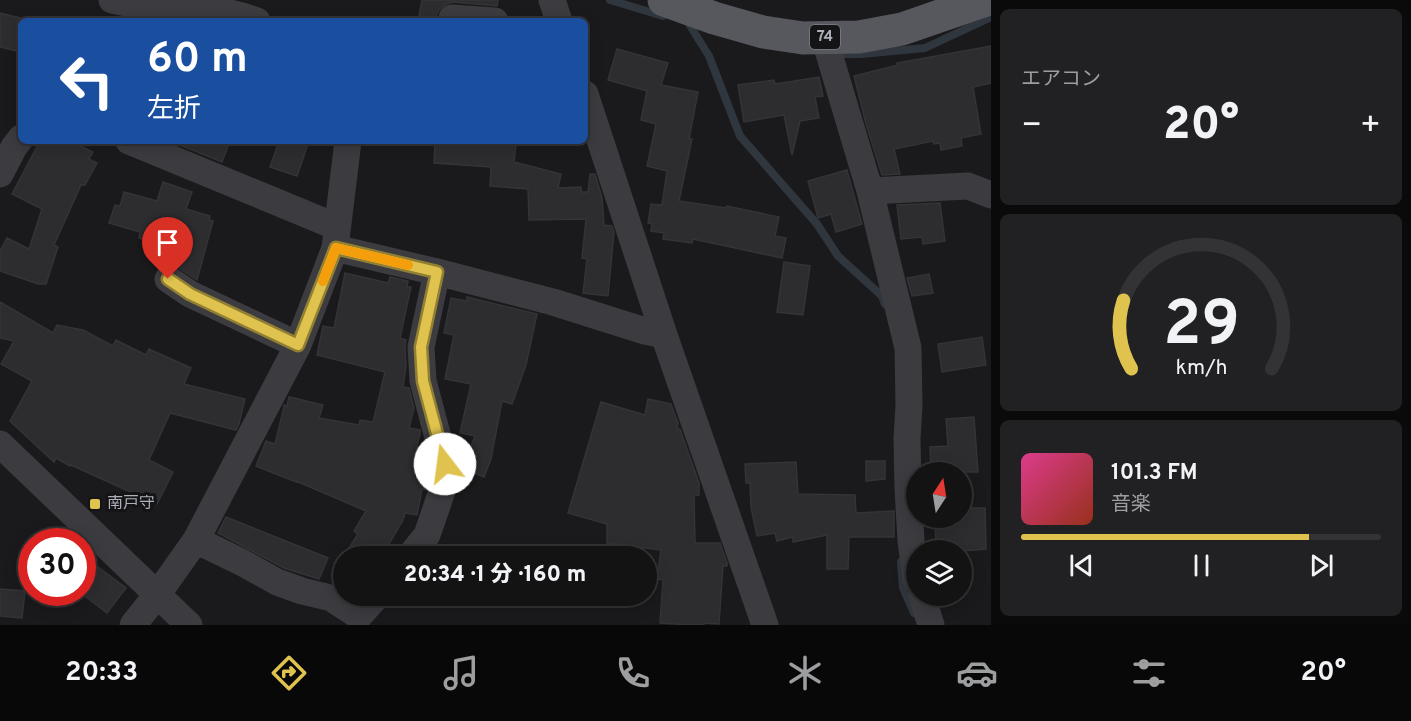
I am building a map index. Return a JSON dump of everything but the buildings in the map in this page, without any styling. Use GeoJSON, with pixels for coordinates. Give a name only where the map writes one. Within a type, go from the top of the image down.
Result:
{"type":"FeatureCollection","features":[{"type":"Feature","properties":{"kind":"main road","name":"74"},"geometry":{"type":"LineString","coordinates":[[664,0],[763,32],[803,38],[859,37],[902,29],[986,0]]}},
{"type":"Feature","properties":{"kind":"street"},"geometry":{"type":"LineString","coordinates":[[257,18],[266,0]]}},
{"type":"Feature","properties":{"kind":"street"},"geometry":{"type":"LineString","coordinates":[[552,0],[558,18]]}},
{"type":"Feature","properties":{"kind":"street"},"geometry":{"type":"LineString","coordinates":[[130,6],[192,8],[248,18]]}},
{"type":"Feature","properties":{"kind":"street"},"geometry":{"type":"LineString","coordinates":[[824,37],[870,191],[908,348],[907,439],[911,540]]}},
{"type":"Feature","properties":{"kind":"street"},"geometry":{"type":"LineString","coordinates":[[588,106],[664,335],[765,625]]}},
{"type":"Feature","properties":{"kind":"street"},"geometry":{"type":"LineString","coordinates":[[0,174],[18,142]]}},
{"type":"Feature","properties":{"kind":"street"},"geometry":{"type":"LineString","coordinates":[[135,144],[336,238],[437,272],[553,302],[664,335]]}},
{"type":"Feature","properties":{"kind":"street"},"geometry":{"type":"LineString","coordinates":[[133,625],[196,540],[298,345],[336,238],[348,144]]}},
{"type":"Feature","properties":{"kind":"street"},"geometry":{"type":"LineString","coordinates":[[870,191],[968,186],[991,195]]}},
{"type":"Feature","properties":{"kind":"street"},"geometry":{"type":"LineString","coordinates":[[418,546],[427,535],[442,490],[445,464],[423,381],[421,347],[437,272]]}},
{"type":"Feature","properties":{"kind":"street"},"geometry":{"type":"LineString","coordinates":[[168,279],[190,294],[298,345]]}},
{"type":"Feature","properties":{"kind":"street"},"geometry":{"type":"LineString","coordinates":[[0,444],[189,625]]}},
{"type":"Feature","properties":{"kind":"street"},"geometry":{"type":"LineString","coordinates":[[196,540],[277,582],[333,599]]}},
{"type":"Feature","properties":{"kind":"street"},"geometry":{"type":"LineString","coordinates":[[343,606],[359,616],[368,606]]}},
{"type":"Feature","properties":{"kind":"street"},"geometry":{"type":"LineString","coordinates":[[925,606],[931,625]]}},
{"type":"Feature","properties":{"kind":"waterway"},"geometry":{"type":"LineString","coordinates":[[610,0],[663,16]]}},
{"type":"Feature","properties":{"kind":"waterway"},"geometry":{"type":"LineString","coordinates":[[835,54],[925,48],[991,17]]}},
{"type":"Feature","properties":{"kind":"waterway"},"geometry":{"type":"LineString","coordinates":[[689,24],[709,56],[740,136],[817,224],[838,256],[882,296],[885,304]]}},
{"type":"Feature","properties":{"kind":"waterway"},"geometry":{"type":"LineString","coordinates":[[901,562],[903,588],[914,613]]}},
{"type":"Feature","properties":{"kind":"slow traffic"},"geometry":{"type":"LineString","coordinates":[[323,281],[336,248],[408,265]]}},
{"type":"Feature","properties":{"kind":"place","name":"南戸守"},"geometry":{"type":"Point","coordinates":[95,504]}},
{"type":"Feature","properties":{"kind":"route"},"geometry":{"type":"LineString","coordinates":[[168,279],[190,294],[298,345],[336,248],[437,272],[421,347],[423,381],[445,464]]}}]}
